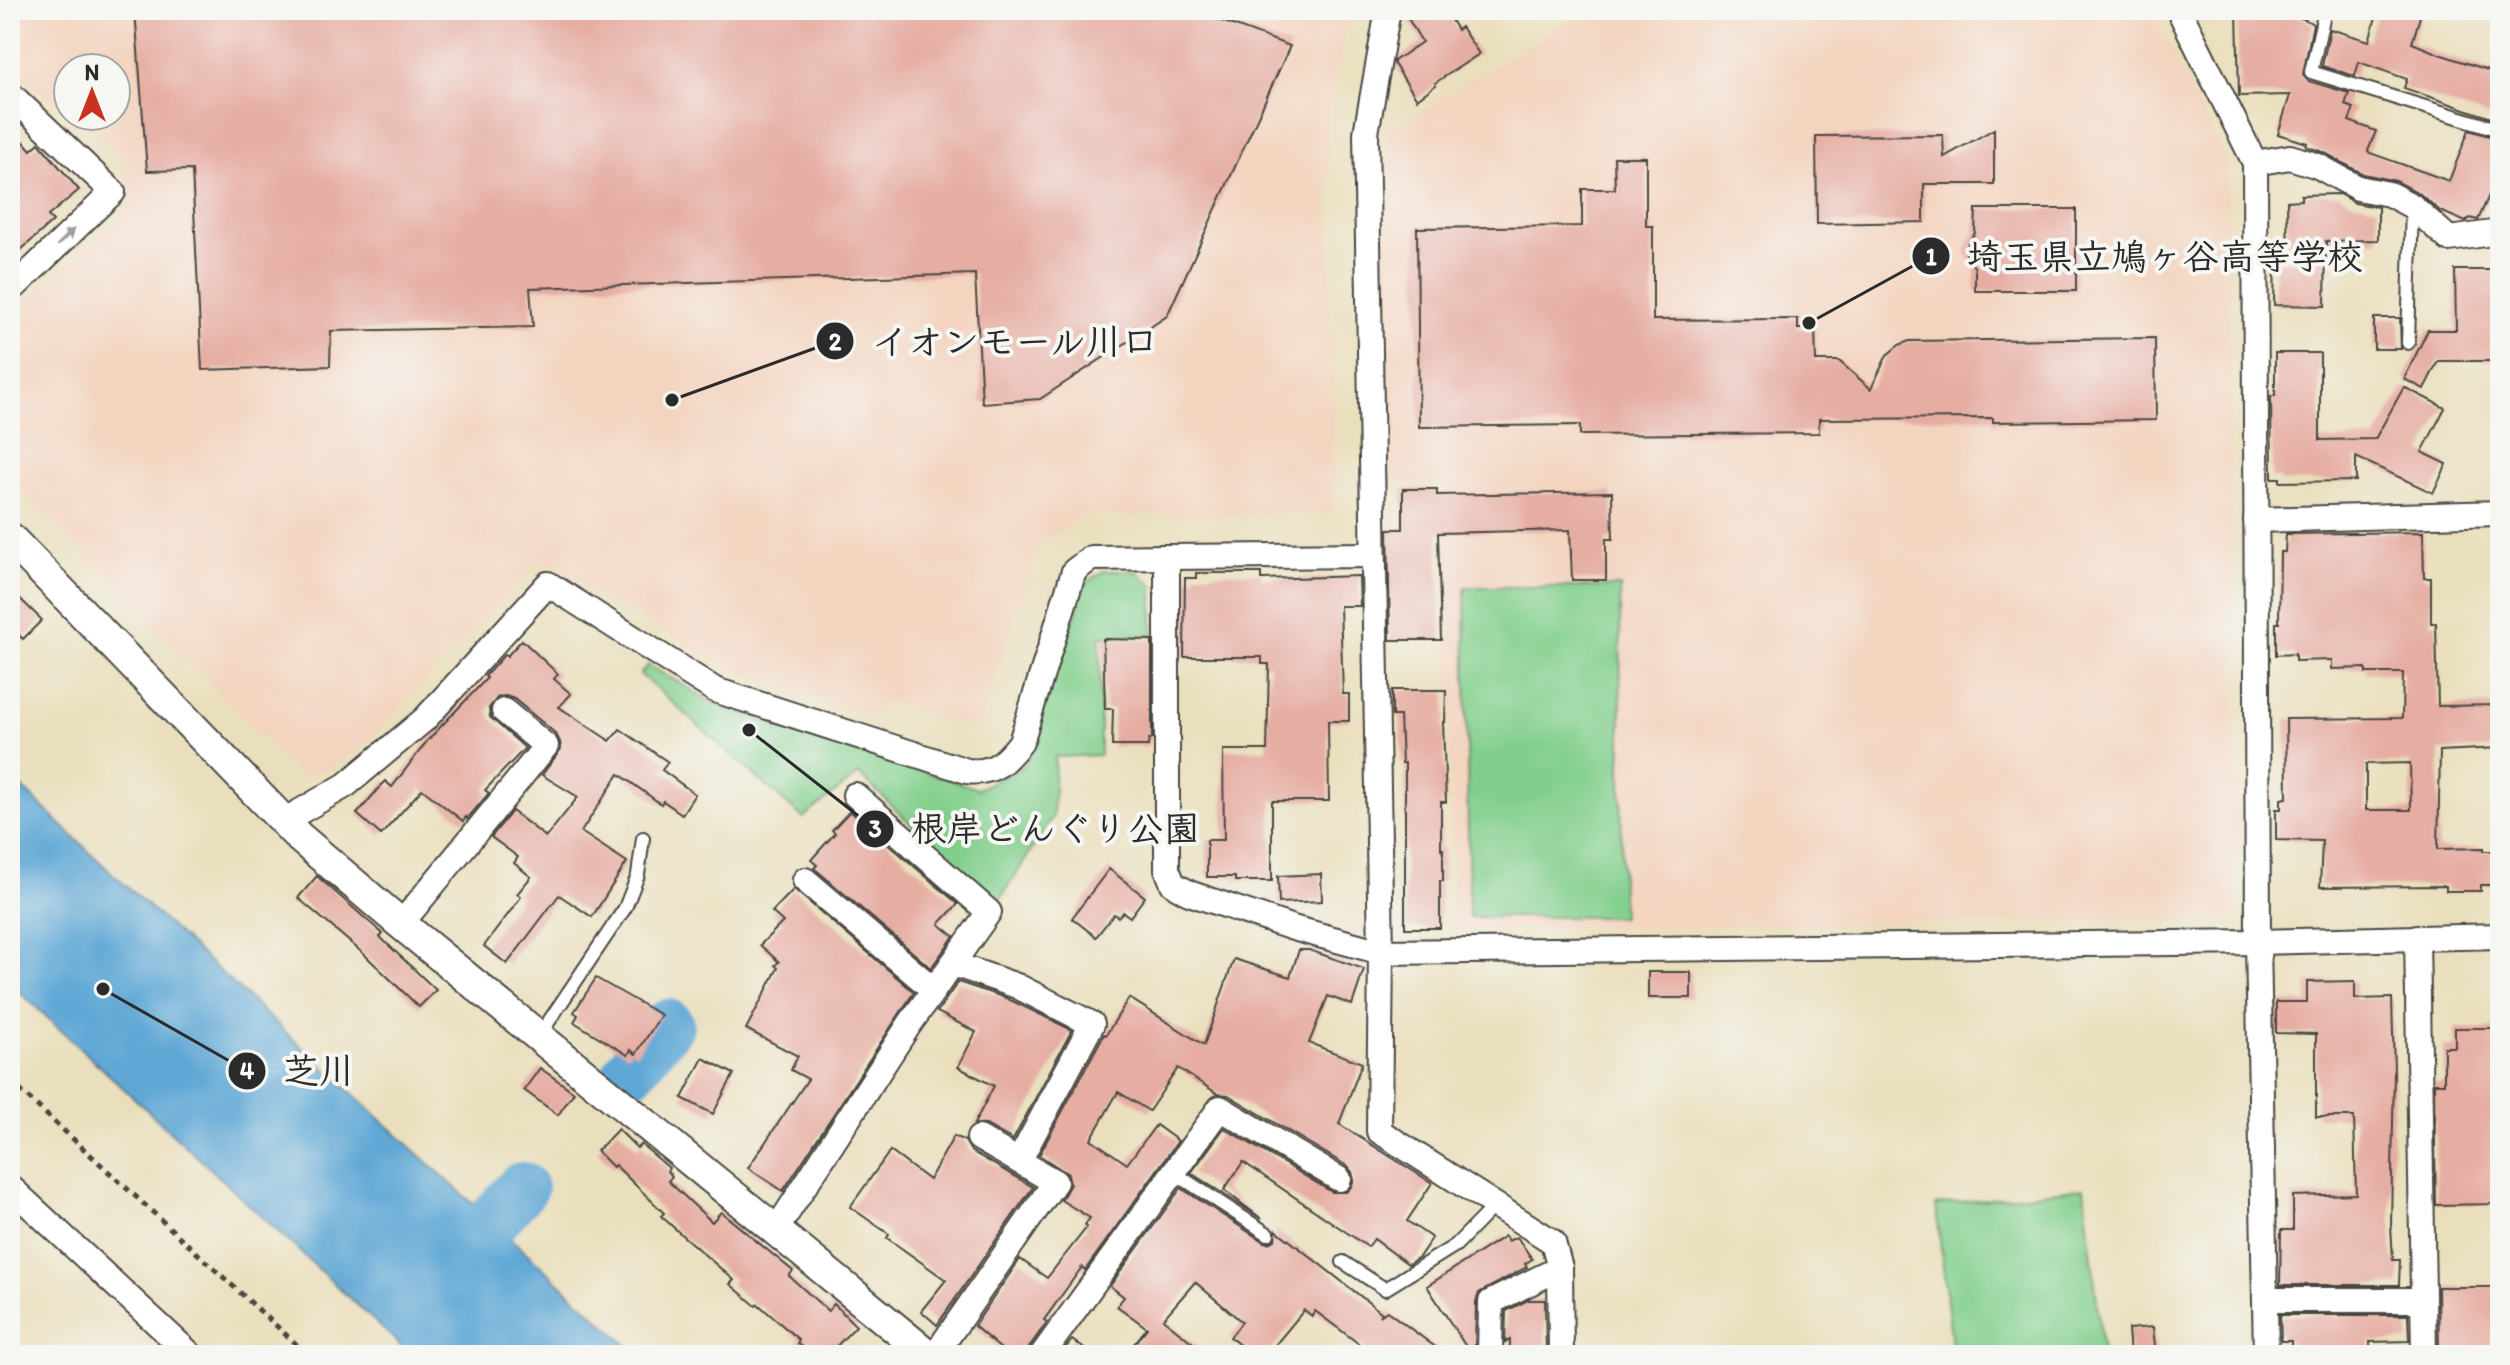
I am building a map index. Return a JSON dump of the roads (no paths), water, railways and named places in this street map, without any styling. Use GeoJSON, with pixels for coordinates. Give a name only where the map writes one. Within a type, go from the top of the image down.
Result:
{"type":"FeatureCollection","features":[{"type":"Feature","properties":{"kind":"street"},"geometry":{"type":"LineString","coordinates":[[1388,10],[1366,133],[1381,952],[1379,1131],[1553,1242],[1560,1268],[1561,1355]]}},
{"type":"Feature","properties":{"kind":"street"},"geometry":{"type":"LineString","coordinates":[[2179,10],[2255,163],[2258,942],[2266,1355]]}},
{"type":"Feature","properties":{"kind":"street"},"geometry":{"type":"LineString","coordinates":[[10,94],[113,192],[10,291]]}},
{"type":"Feature","properties":{"kind":"street"},"geometry":{"type":"LineString","coordinates":[[2255,163],[2290,157],[2318,166],[2358,188],[2389,194],[2412,206],[2449,239],[2500,232]]}},
{"type":"Feature","properties":{"kind":"street"},"geometry":{"type":"LineString","coordinates":[[2256,520],[2500,513]]}},
{"type":"Feature","properties":{"kind":"street"},"geometry":{"type":"LineString","coordinates":[[10,538],[282,822],[401,924],[928,1355]]}},
{"type":"Feature","properties":{"kind":"street"},"geometry":{"type":"LineString","coordinates":[[282,822],[346,785],[425,719],[548,584],[715,690],[967,771],[983,773],[1006,761],[1021,742],[1074,571],[1091,558],[1373,555]]}},
{"type":"Feature","properties":{"kind":"street"},"geometry":{"type":"LineString","coordinates":[[1167,557],[1167,869],[1173,884],[1189,893],[1293,928],[1381,952],[2258,942],[2500,936]]}},
{"type":"Feature","properties":{"kind":"street"},"geometry":{"type":"LineString","coordinates":[[401,924],[546,746],[504,711]]}},
{"type":"Feature","properties":{"kind":"street"},"geometry":{"type":"LineString","coordinates":[[776,1230],[989,912],[855,795]]}},
{"type":"Feature","properties":{"kind":"street"},"geometry":{"type":"LineString","coordinates":[[805,880],[934,990]]}},
{"type":"Feature","properties":{"kind":"street"},"geometry":{"type":"LineString","coordinates":[[2417,937],[2424,1355]]}},
{"type":"Feature","properties":{"kind":"street"},"geometry":{"type":"LineString","coordinates":[[953,964],[1017,986],[1092,1024],[1019,1161]]}},
{"type":"Feature","properties":{"kind":"street"},"geometry":{"type":"LineString","coordinates":[[1042,1355],[1220,1108],[1339,1179]]}},
{"type":"Feature","properties":{"kind":"street"},"geometry":{"type":"LineString","coordinates":[[935,1355],[1055,1182],[979,1138]]}},
{"type":"Feature","properties":{"kind":"street"},"geometry":{"type":"LineString","coordinates":[[10,1187],[191,1355]]}},
{"type":"Feature","properties":{"kind":"street"},"geometry":{"type":"LineString","coordinates":[[1490,1355],[1491,1302],[1560,1268]]}},
{"type":"Feature","properties":{"kind":"street"},"geometry":{"type":"LineString","coordinates":[[2265,1300],[2422,1300]]}},
{"type":"Feature","properties":{"kind":"lane"},"geometry":{"type":"LineString","coordinates":[[2325,10],[2311,72],[2500,130]]}},
{"type":"Feature","properties":{"kind":"lane"},"geometry":{"type":"LineString","coordinates":[[2408,343],[2412,206]]}},
{"type":"Feature","properties":{"kind":"lane"},"geometry":{"type":"LineString","coordinates":[[539,1036],[625,908],[638,875],[643,838]]}},
{"type":"Feature","properties":{"kind":"lane"},"geometry":{"type":"LineString","coordinates":[[1173,1172],[1268,1234]]}},
{"type":"Feature","properties":{"kind":"lane"},"geometry":{"type":"LineString","coordinates":[[1343,1262],[1385,1289],[1456,1245],[1495,1205]]}},
{"type":"Feature","properties":{"kind":"water"},"geometry":{"type":"Polygon","coordinates":[[[10,776],[638,1355],[411,1355],[10,983],[10,776]]]}},
{"type":"Feature","properties":{"kind":"waterway"},"geometry":{"type":"LineString","coordinates":[[629,1071],[668,1025]]}},
{"type":"Feature","properties":{"kind":"waterway"},"geometry":{"type":"LineString","coordinates":[[444,1274],[522,1188]]}},
{"type":"Feature","properties":{"kind":"place","name":"埼玉県立鳩ヶ谷高等学校"},"geometry":{"type":"Point","coordinates":[1809,323]}},
{"type":"Feature","properties":{"kind":"place","name":"イオンモール川口"},"geometry":{"type":"Point","coordinates":[672,400]}},
{"type":"Feature","properties":{"kind":"place","name":"根岸どんぐり公園"},"geometry":{"type":"Point","coordinates":[749,730]}},
{"type":"Feature","properties":{"kind":"place","name":"芝川"},"geometry":{"type":"Point","coordinates":[103,989]}}]}
